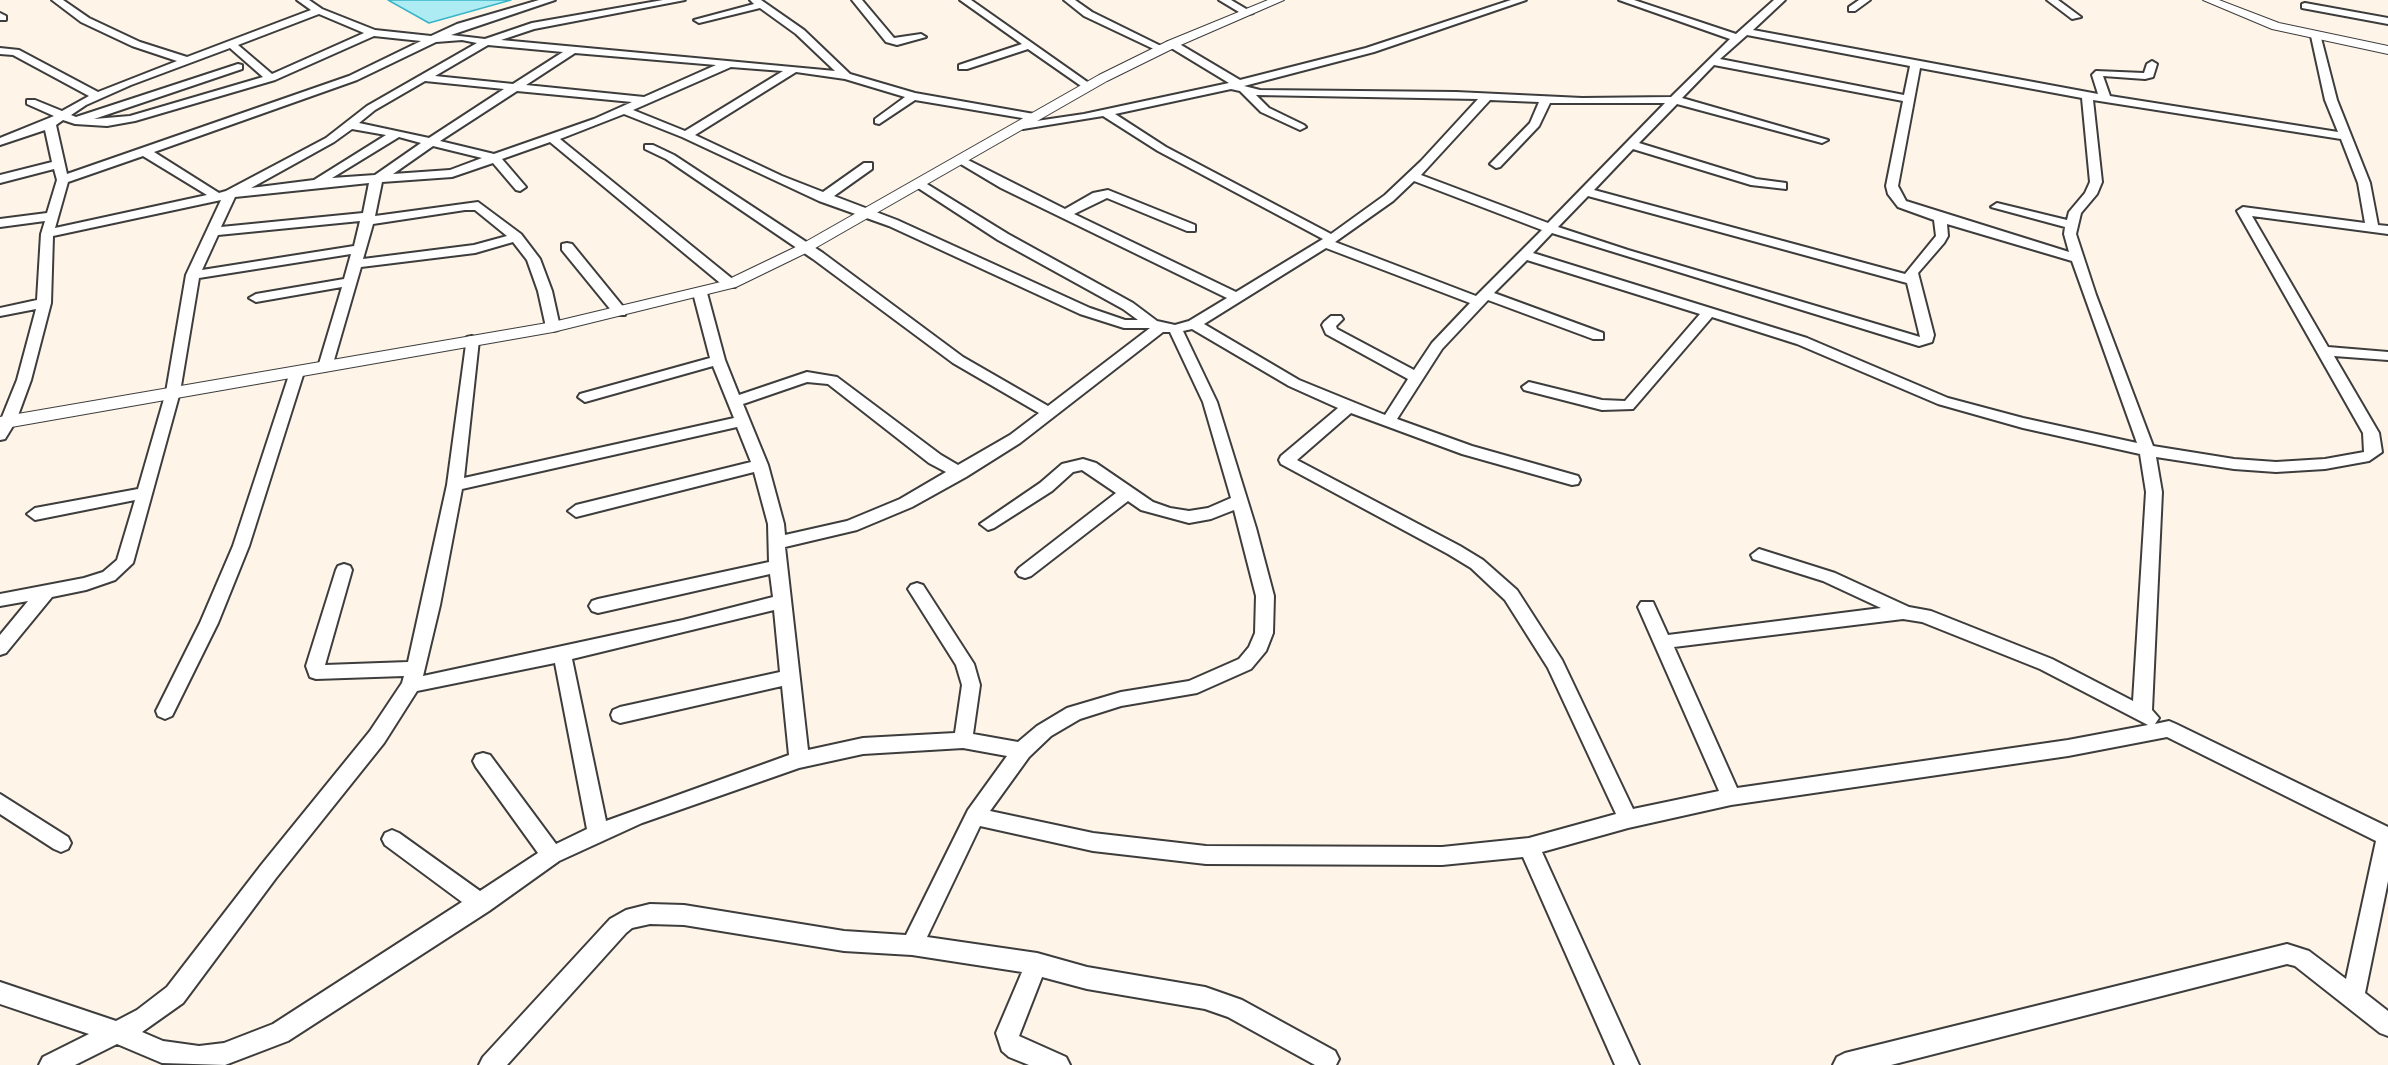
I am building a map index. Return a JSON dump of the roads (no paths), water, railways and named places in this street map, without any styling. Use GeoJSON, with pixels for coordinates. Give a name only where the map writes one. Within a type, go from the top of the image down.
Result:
{"type":"FeatureCollection","features":[{"type":"Feature","properties":{"kind":"street"},"geometry":{"type":"LineString","coordinates":[[59,0],[85,20],[136,44],[185,60]]}},
{"type":"Feature","properties":{"kind":"street"},"geometry":{"type":"LineString","coordinates":[[302,0],[319,11],[373,33],[431,39],[462,38],[794,69],[846,76],[913,96],[1034,117]]}},
{"type":"Feature","properties":{"kind":"street"},"geometry":{"type":"LineString","coordinates":[[63,180],[147,153],[353,78],[461,26],[550,0]]}},
{"type":"Feature","properties":{"kind":"street"},"geometry":{"type":"LineString","coordinates":[[0,600],[86,584],[118,571],[129,555],[172,392],[194,275],[215,231],[224,196],[330,140],[371,108],[486,42],[532,26],[680,0]]}},
{"type":"Feature","properties":{"kind":"street"},"geometry":{"type":"LineString","coordinates":[[857,0],[890,40],[897,42],[921,37]]}},
{"type":"Feature","properties":{"kind":"street"},"geometry":{"type":"LineString","coordinates":[[1069,0],[1088,14],[1167,47],[1238,87],[1264,110],[1300,127]]}},
{"type":"Feature","properties":{"kind":"street"},"geometry":{"type":"LineString","coordinates":[[1224,0],[1248,14]]}},
{"type":"Feature","properties":{"kind":"street"},"geometry":{"type":"LineString","coordinates":[[3,426],[172,392],[553,327],[730,284],[805,248],[1088,86],[1167,47],[1278,0]]}},
{"type":"Feature","properties":{"kind":"street"},"geometry":{"type":"LineString","coordinates":[[1488,0],[1505,7]]}},
{"type":"Feature","properties":{"kind":"street"},"geometry":{"type":"LineString","coordinates":[[1018,127],[1106,113],[1238,87],[1370,50],[1521,0]]}},
{"type":"Feature","properties":{"kind":"street"},"geometry":{"type":"LineString","coordinates":[[1624,0],[1743,36],[2087,96],[2344,136]]}},
{"type":"Feature","properties":{"kind":"street"},"geometry":{"type":"LineString","coordinates":[[1388,421],[1437,346],[1712,61],[1743,36],[1780,0]]}},
{"type":"Feature","properties":{"kind":"street"},"geometry":{"type":"LineString","coordinates":[[1852,9],[1864,0]]}},
{"type":"Feature","properties":{"kind":"street"},"geometry":{"type":"LineString","coordinates":[[2052,0],[2076,17]]}},
{"type":"Feature","properties":{"kind":"street"},"geometry":{"type":"LineString","coordinates":[[2209,0],[2251,18],[2316,36],[2388,50]]}},
{"type":"Feature","properties":{"kind":"street"},"geometry":{"type":"LineString","coordinates":[[970,1],[1088,86]]}},
{"type":"Feature","properties":{"kind":"street"},"geometry":{"type":"LineString","coordinates":[[699,20],[758,2],[794,27],[846,76]]}},
{"type":"Feature","properties":{"kind":"street"},"geometry":{"type":"LineString","coordinates":[[2305,6],[2388,21]]}},
{"type":"Feature","properties":{"kind":"street"},"geometry":{"type":"LineString","coordinates":[[0,142],[55,120],[97,96],[185,60],[319,11]]}},
{"type":"Feature","properties":{"kind":"street"},"geometry":{"type":"LineString","coordinates":[[31,102],[55,120],[107,123],[131,119],[271,78],[373,33]]}},
{"type":"Feature","properties":{"kind":"street"},"geometry":{"type":"LineString","coordinates":[[2316,36],[2331,100],[2364,183],[2372,229]]}},
{"type":"Feature","properties":{"kind":"street"},"geometry":{"type":"LineString","coordinates":[[230,43],[271,78]]}},
{"type":"Feature","properties":{"kind":"street"},"geometry":{"type":"LineString","coordinates":[[963,67],[1030,45]]}},
{"type":"Feature","properties":{"kind":"street"},"geometry":{"type":"LineString","coordinates":[[325,367],[353,264],[368,219],[376,180],[430,142],[573,50]]}},
{"type":"Feature","properties":{"kind":"street"},"geometry":{"type":"LineString","coordinates":[[0,51],[15,52],[97,96]]}},
{"type":"Feature","properties":{"kind":"street"},"geometry":{"type":"LineString","coordinates":[[1712,61],[1854,91],[1907,99]]}},
{"type":"Feature","properties":{"kind":"street"},"geometry":{"type":"LineString","coordinates":[[47,234],[224,196],[316,183],[452,174],[624,110],[732,63]]}},
{"type":"Feature","properties":{"kind":"street"},"geometry":{"type":"LineString","coordinates":[[2104,98],[2097,75],[2100,73],[2145,76],[2149,75],[2152,64]]}},
{"type":"Feature","properties":{"kind":"street"},"geometry":{"type":"LineString","coordinates":[[1915,65],[1892,186],[1894,194],[1902,204],[1940,218],[2078,260]]}},
{"type":"Feature","properties":{"kind":"street"},"geometry":{"type":"LineString","coordinates":[[75,121],[238,67]]}},
{"type":"Feature","properties":{"kind":"street"},"geometry":{"type":"LineString","coordinates":[[686,135],[794,69]]}},
{"type":"Feature","properties":{"kind":"street"},"geometry":{"type":"LineString","coordinates":[[424,78],[646,100]]}},
{"type":"Feature","properties":{"kind":"street"},"geometry":{"type":"LineString","coordinates":[[1238,87],[1545,101],[1676,100],[1822,140]]}},
{"type":"Feature","properties":{"kind":"street"},"geometry":{"type":"LineString","coordinates":[[879,121],[913,96]]}},
{"type":"Feature","properties":{"kind":"street"},"geometry":{"type":"LineString","coordinates":[[2087,96],[2096,182],[2091,194],[2075,212],[2070,234],[2147,450],[2154,492],[2142,714]]}},
{"type":"Feature","properties":{"kind":"street"},"geometry":{"type":"LineString","coordinates":[[624,110],[686,135],[823,198],[867,213],[1106,319],[1139,326],[1162,327],[1194,324],[1329,241],[1389,198],[1413,176],[1487,97]]}},
{"type":"Feature","properties":{"kind":"street"},"geometry":{"type":"LineString","coordinates":[[1496,164],[1535,124],[1545,101]]}},
{"type":"Feature","properties":{"kind":"street"},"geometry":{"type":"LineString","coordinates":[[1106,113],[1162,149],[1329,241],[1483,298],[1598,336]]}},
{"type":"Feature","properties":{"kind":"street"},"geometry":{"type":"LineString","coordinates":[[3,426],[24,380],[44,303],[47,234],[63,180],[59,164],[55,120]]}},
{"type":"Feature","properties":{"kind":"street"},"geometry":{"type":"LineString","coordinates":[[350,125],[397,133],[495,158],[520,187]]}},
{"type":"Feature","properties":{"kind":"street"},"geometry":{"type":"LineString","coordinates":[[316,183],[397,133]]}},
{"type":"Feature","properties":{"kind":"street"},"geometry":{"type":"LineString","coordinates":[[552,138],[730,284]]}},
{"type":"Feature","properties":{"kind":"street"},"geometry":{"type":"LineString","coordinates":[[1632,145],[1755,182],[1782,186]]}},
{"type":"Feature","properties":{"kind":"street"},"geometry":{"type":"LineString","coordinates":[[649,147],[670,158],[805,248],[958,360],[1048,412]]}},
{"type":"Feature","properties":{"kind":"street"},"geometry":{"type":"LineString","coordinates":[[147,153],[224,196]]}},
{"type":"Feature","properties":{"kind":"street"},"geometry":{"type":"LineString","coordinates":[[960,160],[1005,185],[1067,213],[1235,297]]}},
{"type":"Feature","properties":{"kind":"street"},"geometry":{"type":"LineString","coordinates":[[0,179],[59,164]]}},
{"type":"Feature","properties":{"kind":"street"},"geometry":{"type":"LineString","coordinates":[[823,198],[868,166]]}},
{"type":"Feature","properties":{"kind":"street"},"geometry":{"type":"LineString","coordinates":[[1413,176],[1549,228],[1919,342],[1927,339],[1927,335],[1911,272],[1942,236],[1940,218]]}},
{"type":"Feature","properties":{"kind":"street"},"geometry":{"type":"LineString","coordinates":[[912,945],[975,816],[1022,751],[1044,732],[1074,713],[1121,699],[1190,688],[1245,664],[1257,651],[1264,633],[1265,596],[1240,501],[1210,402],[1162,327],[1003,237],[918,183]]}},
{"type":"Feature","properties":{"kind":"street"},"geometry":{"type":"LineString","coordinates":[[1587,192],[1915,281]]}},
{"type":"Feature","properties":{"kind":"street"},"geometry":{"type":"LineString","coordinates":[[1067,213],[1097,196],[1108,194],[1191,228]]}},
{"type":"Feature","properties":{"kind":"street"},"geometry":{"type":"LineString","coordinates":[[215,231],[433,213],[473,205],[516,237],[533,260],[545,291],[553,327]]}},
{"type":"Feature","properties":{"kind":"street"},"geometry":{"type":"LineString","coordinates":[[1997,207],[2071,225]]}},
{"type":"Feature","properties":{"kind":"street"},"geometry":{"type":"LineString","coordinates":[[1525,255],[1802,341],[1942,401],[2023,423],[2147,450],[2234,464],[2276,467],[2325,464],[2369,456],[2374,452],[2371,444],[2372,433],[2243,211],[2247,209],[2388,230]]}},
{"type":"Feature","properties":{"kind":"street"},"geometry":{"type":"LineString","coordinates":[[0,223],[54,216]]}},
{"type":"Feature","properties":{"kind":"street"},"geometry":{"type":"LineString","coordinates":[[353,264],[475,249],[516,237]]}},
{"type":"Feature","properties":{"kind":"street"},"geometry":{"type":"LineString","coordinates":[[567,247],[620,312]]}},
{"type":"Feature","properties":{"kind":"street"},"geometry":{"type":"LineString","coordinates":[[194,275],[358,249]]}},
{"type":"Feature","properties":{"kind":"street"},"geometry":{"type":"LineString","coordinates":[[256,298],[348,282]]}},
{"type":"Feature","properties":{"kind":"street"},"geometry":{"type":"LineString","coordinates":[[700,293],[718,360],[760,465],[776,524],[778,566],[799,760]]}},
{"type":"Feature","properties":{"kind":"street"},"geometry":{"type":"LineString","coordinates":[[0,312],[44,303]]}},
{"type":"Feature","properties":{"kind":"street"},"geometry":{"type":"LineString","coordinates":[[1529,387],[1602,405],[1628,406],[1710,311]]}},
{"type":"Feature","properties":{"kind":"street"},"geometry":{"type":"LineString","coordinates":[[1336,319],[1329,325],[1331,331],[1417,378]]}},
{"type":"Feature","properties":{"kind":"street"},"geometry":{"type":"LineString","coordinates":[[1194,324],[1294,383],[1349,407],[1467,450],[1572,480]]}},
{"type":"Feature","properties":{"kind":"street"},"geometry":{"type":"LineString","coordinates":[[778,543],[851,526],[906,503],[960,473],[1015,439],[1162,327]]}},
{"type":"Feature","properties":{"kind":"street"},"geometry":{"type":"LineString","coordinates":[[51,1065],[145,1018],[175,994],[269,871],[377,737],[414,677],[455,485],[472,340]]}},
{"type":"Feature","properties":{"kind":"street"},"geometry":{"type":"LineString","coordinates":[[2325,351],[2388,356]]}},
{"type":"Feature","properties":{"kind":"street"},"geometry":{"type":"LineString","coordinates":[[585,397],[718,360]]}},
{"type":"Feature","properties":{"kind":"street"},"geometry":{"type":"LineString","coordinates":[[165,711],[209,623],[241,546],[297,372]]}},
{"type":"Feature","properties":{"kind":"street"},"geometry":{"type":"LineString","coordinates":[[735,402],[794,380],[814,377],[832,380],[935,459],[960,473]]}},
{"type":"Feature","properties":{"kind":"street"},"geometry":{"type":"LineString","coordinates":[[1349,407],[1287,460],[1477,564],[1511,595],[1556,665],[1628,819]]}},
{"type":"Feature","properties":{"kind":"street"},"geometry":{"type":"LineString","coordinates":[[455,485],[741,421]]}},
{"type":"Feature","properties":{"kind":"street"},"geometry":{"type":"LineString","coordinates":[[576,511],[760,465]]}},
{"type":"Feature","properties":{"kind":"street"},"geometry":{"type":"LineString","coordinates":[[988,524],[1047,487],[1074,466],[1090,467],[1147,506],[1189,517],[1211,513],[1240,501]]}},
{"type":"Feature","properties":{"kind":"street"},"geometry":{"type":"LineString","coordinates":[[35,514],[144,493]]}},
{"type":"Feature","properties":{"kind":"street"},"geometry":{"type":"LineString","coordinates":[[1025,572],[1127,493]]}},
{"type":"Feature","properties":{"kind":"street"},"geometry":{"type":"LineString","coordinates":[[1759,555],[1828,577],[1904,612],[1925,616],[2046,663],[2169,729],[2388,837],[2353,996]]}},
{"type":"Feature","properties":{"kind":"street"},"geometry":{"type":"LineString","coordinates":[[598,606],[778,566]]}},
{"type":"Feature","properties":{"kind":"street"},"geometry":{"type":"LineString","coordinates":[[344,570],[315,666],[316,672],[414,677],[562,654],[683,627],[783,601]]}},
{"type":"Feature","properties":{"kind":"street"},"geometry":{"type":"LineString","coordinates":[[917,589],[964,664],[971,685],[963,740]]}},
{"type":"Feature","properties":{"kind":"street"},"geometry":{"type":"LineString","coordinates":[[0,648],[45,593]]}},
{"type":"Feature","properties":{"kind":"street"},"geometry":{"type":"LineString","coordinates":[[1647,607],[1731,797]]}},
{"type":"Feature","properties":{"kind":"street"},"geometry":{"type":"LineString","coordinates":[[1663,642],[1904,612]]}},
{"type":"Feature","properties":{"kind":"street"},"geometry":{"type":"LineString","coordinates":[[562,654],[598,832]]}},
{"type":"Feature","properties":{"kind":"street"},"geometry":{"type":"LineString","coordinates":[[620,715],[789,677]]}},
{"type":"Feature","properties":{"kind":"street"},"geometry":{"type":"LineString","coordinates":[[975,816],[1093,842],[1206,855],[1442,856],[1529,847],[1628,819],[1731,797],[2068,748],[2169,729]]}},
{"type":"Feature","properties":{"kind":"street"},"geometry":{"type":"LineString","coordinates":[[0,993],[116,1032],[162,1058],[224,1054],[279,1033],[481,904],[552,855],[635,817],[799,760],[863,746],[963,740],[1022,751]]}},
{"type":"Feature","properties":{"kind":"street"},"geometry":{"type":"LineString","coordinates":[[483,761],[552,855]]}},
{"type":"Feature","properties":{"kind":"street"},"geometry":{"type":"LineString","coordinates":[[0,803],[61,843]]}},
{"type":"Feature","properties":{"kind":"street"},"geometry":{"type":"LineString","coordinates":[[392,839],[481,904]]}},
{"type":"Feature","properties":{"kind":"street"},"geometry":{"type":"LineString","coordinates":[[1529,847],[1627,1065]]}},
{"type":"Feature","properties":{"kind":"street"},"geometry":{"type":"LineString","coordinates":[[491,1065],[618,926],[634,918],[650,914],[684,915],[844,940],[912,945],[1037,963],[1087,978],[1205,998],[1234,1008],[1327,1059]]}},
{"type":"Feature","properties":{"kind":"street"},"geometry":{"type":"LineString","coordinates":[[1845,1065],[1911,1058],[2287,954],[2301,958],[2388,1025]]}},
{"type":"Feature","properties":{"kind":"street"},"geometry":{"type":"LineString","coordinates":[[1037,963],[1009,1024],[1010,1043],[1017,1049],[1058,1065]]}},
{"type":"Feature","properties":{"kind":"water"},"geometry":{"type":"Polygon","coordinates":[[[388,0],[511,0],[429,23],[388,0]]]}}]}
